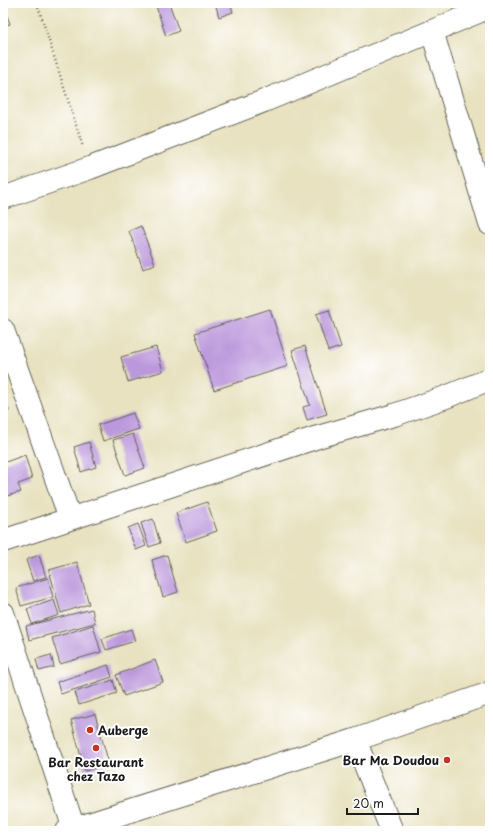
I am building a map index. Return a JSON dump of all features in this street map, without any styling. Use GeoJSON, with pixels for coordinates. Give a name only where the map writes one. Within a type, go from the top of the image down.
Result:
{"type":"FeatureCollection","features":[{"type":"Feature","properties":{"kind":"street"},"geometry":{"type":"LineString","coordinates":[[3,198],[90,168],[264,101],[490,7]]}},
{"type":"Feature","properties":{"kind":"street"},"geometry":{"type":"LineString","coordinates":[[432,31],[490,224]]}},
{"type":"Feature","properties":{"kind":"street"},"geometry":{"type":"LineString","coordinates":[[3,330],[70,518]]}},
{"type":"Feature","properties":{"kind":"street"},"geometry":{"type":"LineString","coordinates":[[3,541],[318,437],[394,415],[490,379]]}},
{"type":"Feature","properties":{"kind":"street"},"geometry":{"type":"LineString","coordinates":[[3,613],[70,830],[355,740],[490,693]]}},
{"type":"Feature","properties":{"kind":"street"},"geometry":{"type":"LineString","coordinates":[[355,740],[392,831]]}},
{"type":"Feature","properties":{"kind":"path"},"geometry":{"type":"LineString","coordinates":[[37,3],[90,168]]}},
{"type":"Feature","properties":{"kind":"building"},"geometry":{"type":"Polygon","coordinates":[[[155,3],[169,3],[179,31],[166,36],[155,3]]]}},
{"type":"Feature","properties":{"kind":"building"},"geometry":{"type":"Polygon","coordinates":[[[215,3],[230,3],[233,12],[219,17],[215,3]]]}},
{"type":"Feature","properties":{"kind":"building"},"geometry":{"type":"Polygon","coordinates":[[[3,4],[10,24],[3,26],[3,4]]]}},
{"type":"Feature","properties":{"kind":"building"},"geometry":{"type":"Polygon","coordinates":[[[141,226],[155,264],[143,269],[129,231],[141,226]]]}},
{"type":"Feature","properties":{"kind":"building"},"geometry":{"type":"Polygon","coordinates":[[[270,309],[288,366],[214,390],[195,333],[270,309]]]}},
{"type":"Feature","properties":{"kind":"building"},"geometry":{"type":"Polygon","coordinates":[[[329,310],[341,347],[328,351],[316,314],[329,310]]]}},
{"type":"Feature","properties":{"kind":"building"},"geometry":{"type":"Polygon","coordinates":[[[305,346],[327,414],[307,420],[303,407],[310,405],[292,350],[305,346]]]}},
{"type":"Feature","properties":{"kind":"building"},"geometry":{"type":"Polygon","coordinates":[[[156,347],[163,371],[128,382],[121,357],[156,347]]]}},
{"type":"Feature","properties":{"kind":"building"},"geometry":{"type":"Polygon","coordinates":[[[3,397],[9,411],[3,412],[3,397]]]}},
{"type":"Feature","properties":{"kind":"building"},"geometry":{"type":"Polygon","coordinates":[[[133,413],[139,429],[103,441],[98,425],[133,413]]]}},
{"type":"Feature","properties":{"kind":"building"},"geometry":{"type":"Polygon","coordinates":[[[133,434],[145,468],[125,475],[113,440],[133,434]]]}},
{"type":"Feature","properties":{"kind":"building"},"geometry":{"type":"Polygon","coordinates":[[[89,442],[96,467],[81,472],[74,447],[89,442]]]}},
{"type":"Feature","properties":{"kind":"building"},"geometry":{"type":"Polygon","coordinates":[[[25,455],[32,479],[18,484],[21,492],[3,497],[3,463],[25,455]]]}},
{"type":"Feature","properties":{"kind":"building"},"geometry":{"type":"Polygon","coordinates":[[[207,502],[217,531],[186,542],[176,513],[207,502]]]}},
{"type":"Feature","properties":{"kind":"building"},"geometry":{"type":"Polygon","coordinates":[[[153,519],[160,543],[149,547],[141,523],[153,519]]]}},
{"type":"Feature","properties":{"kind":"building"},"geometry":{"type":"Polygon","coordinates":[[[138,524],[146,546],[136,550],[128,528],[138,524]]]}},
{"type":"Feature","properties":{"kind":"building"},"geometry":{"type":"Polygon","coordinates":[[[39,555],[46,577],[33,581],[26,560],[39,555]]]}},
{"type":"Feature","properties":{"kind":"building"},"geometry":{"type":"Polygon","coordinates":[[[167,555],[178,592],[163,597],[152,560],[167,555]]]}},
{"type":"Feature","properties":{"kind":"building"},"geometry":{"type":"Polygon","coordinates":[[[77,562],[89,604],[61,613],[49,570],[77,562]]]}},
{"type":"Feature","properties":{"kind":"building"},"geometry":{"type":"Polygon","coordinates":[[[48,578],[53,597],[21,606],[16,588],[48,578]]]}},
{"type":"Feature","properties":{"kind":"building"},"geometry":{"type":"Polygon","coordinates":[[[54,600],[59,615],[32,624],[27,609],[54,600]]]}},
{"type":"Feature","properties":{"kind":"building"},"geometry":{"type":"Polygon","coordinates":[[[92,609],[95,623],[29,640],[26,626],[92,609]]]}},
{"type":"Feature","properties":{"kind":"building"},"geometry":{"type":"Polygon","coordinates":[[[93,625],[101,652],[60,664],[52,638],[93,625]]]}},
{"type":"Feature","properties":{"kind":"building"},"geometry":{"type":"Polygon","coordinates":[[[131,629],[135,641],[106,650],[102,639],[131,629]]]}},
{"type":"Feature","properties":{"kind":"building"},"geometry":{"type":"Polygon","coordinates":[[[51,655],[54,667],[39,671],[36,659],[51,655]]]}},
{"type":"Feature","properties":{"kind":"building"},"geometry":{"type":"Polygon","coordinates":[[[155,660],[163,682],[124,696],[116,675],[155,660]]]}},
{"type":"Feature","properties":{"kind":"building"},"geometry":{"type":"Polygon","coordinates":[[[108,665],[112,677],[61,694],[57,682],[108,665]]]}},
{"type":"Feature","properties":{"kind":"building"},"geometry":{"type":"Polygon","coordinates":[[[113,680],[117,693],[79,705],[75,692],[113,680]]]}},
{"type":"Feature","properties":{"kind":"building"},"geometry":{"type":"Polygon","coordinates":[[[95,714],[109,764],[85,771],[71,720],[95,714]]]}},
{"type":"Feature","properties":{"kind":"place","name":"Auberge"},"geometry":{"type":"Point","coordinates":[90,730]}},
{"type":"Feature","properties":{"kind":"place","name":"Bar Restaurant chez Tazo"},"geometry":{"type":"Point","coordinates":[96,748]}},
{"type":"Feature","properties":{"kind":"place","name":"Bar Ma Doudou"},"geometry":{"type":"Point","coordinates":[447,760]}}]}
